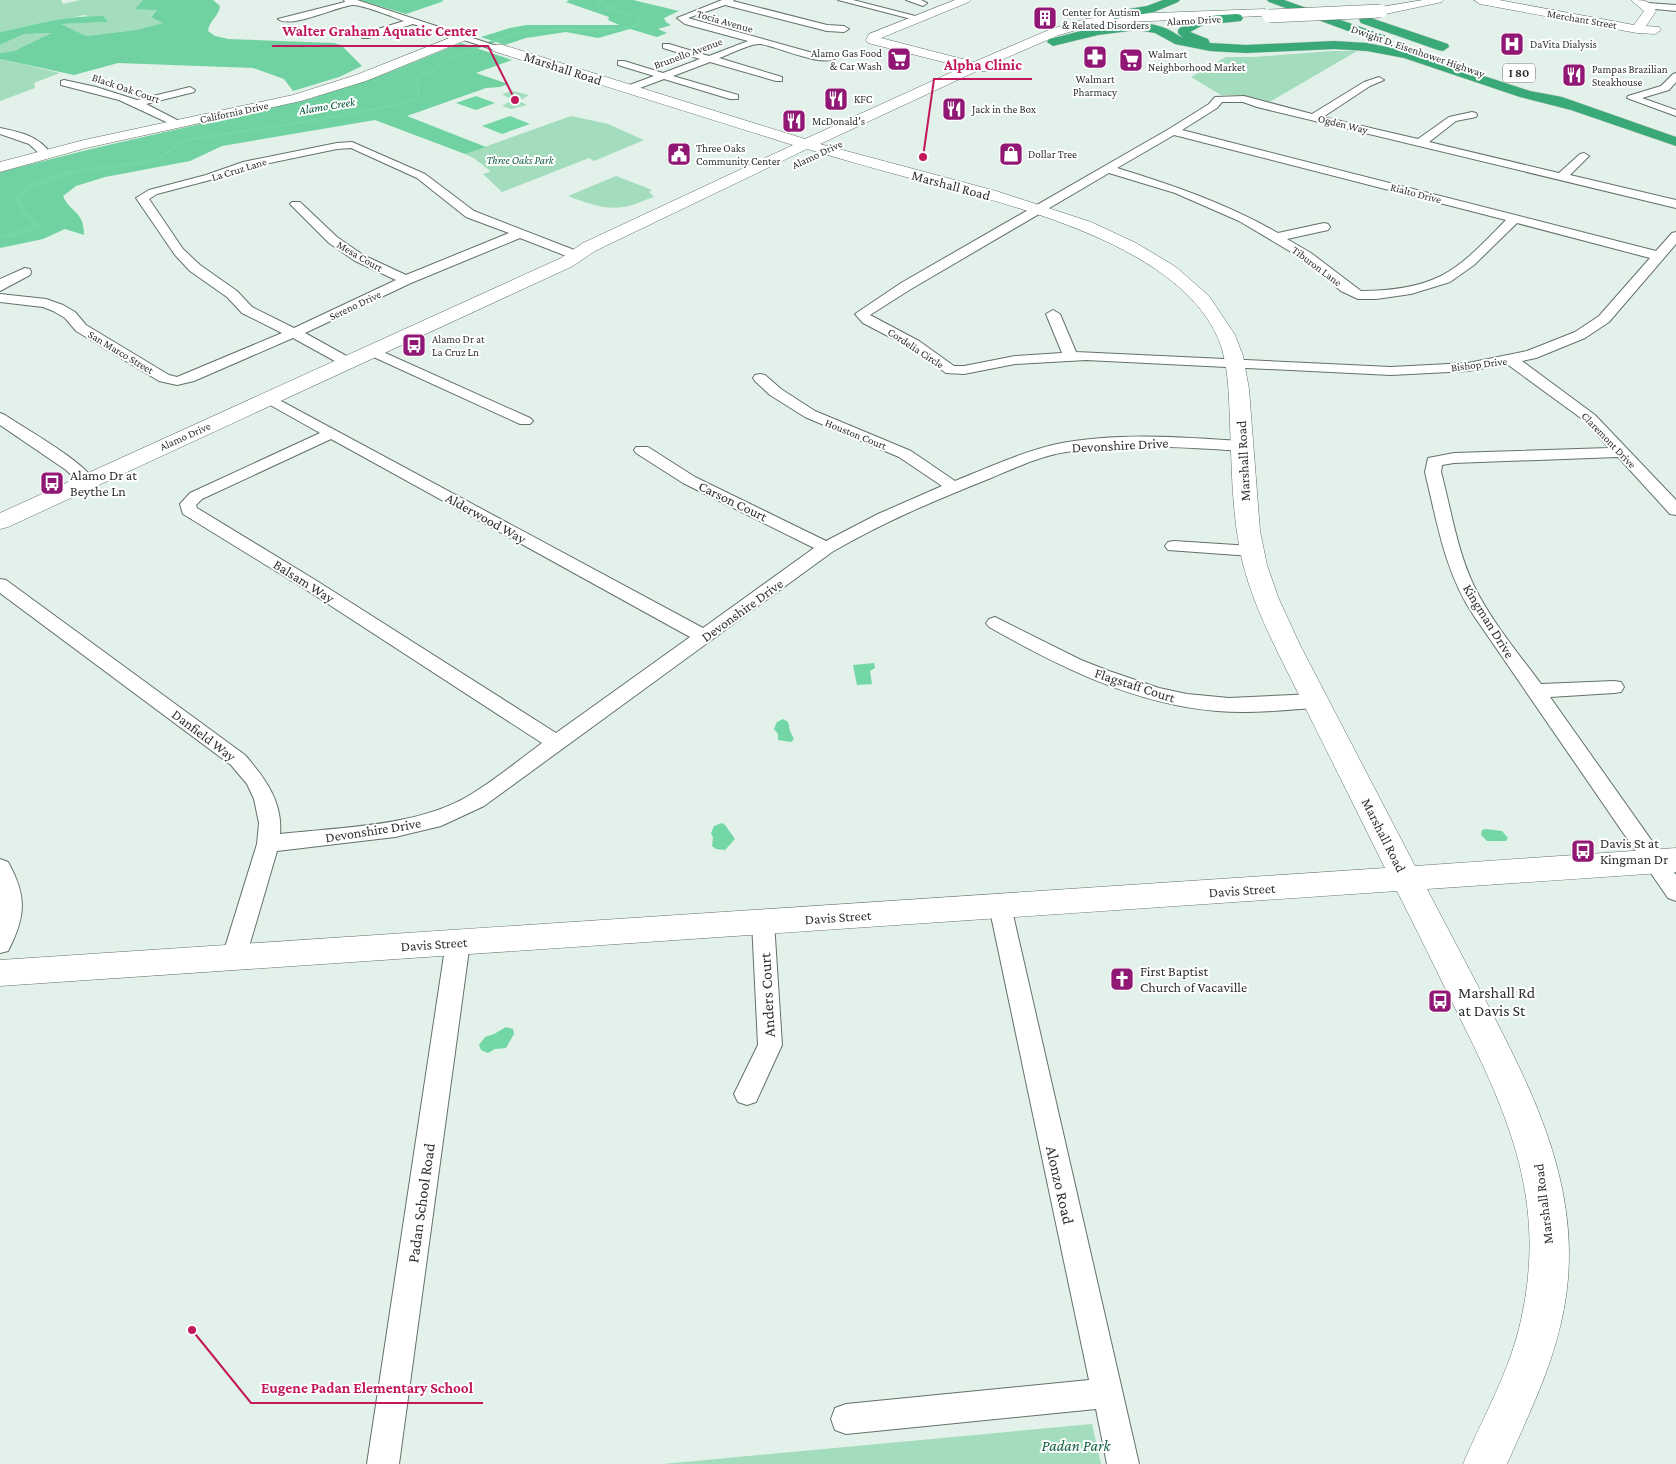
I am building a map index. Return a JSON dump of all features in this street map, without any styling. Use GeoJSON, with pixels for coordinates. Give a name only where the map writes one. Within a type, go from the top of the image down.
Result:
{"type":"FeatureCollection","features":[{"type":"Feature","properties":{"kind":"highway"},"geometry":{"type":"LineString","coordinates":[[1086,23],[1099,18],[1156,7],[1174,0]]}},
{"type":"Feature","properties":{"kind":"highway","name":"Dwight D. Eisenhower Highway"},"geometry":{"type":"LineString","coordinates":[[1272,0],[1676,142]]}},
{"type":"Feature","properties":{"kind":"highway","name":"Dwight D. Eisenhower Highway"},"geometry":{"type":"LineString","coordinates":[[1306,0],[1365,13],[1456,52]]}},
{"type":"Feature","properties":{"kind":"highway"},"geometry":{"type":"LineString","coordinates":[[1326,2],[1365,13]]}},
{"type":"Feature","properties":{"kind":"highway"},"geometry":{"type":"LineString","coordinates":[[1195,44],[1178,36],[1162,22],[1169,18],[1258,10],[1303,19],[1321,31],[1320,38],[1305,43],[1249,46],[1210,44],[1184,34],[1184,30],[1188,25],[1197,22],[1237,18]]}},
{"type":"Feature","properties":{"kind":"highway"},"geometry":{"type":"LineString","coordinates":[[1053,42],[1098,31],[1137,26],[1153,28],[1179,41],[1229,49],[1334,45],[1382,49],[1406,54],[1525,94],[1573,106]]}},
{"type":"Feature","properties":{"kind":"highway"},"geometry":{"type":"LineString","coordinates":[[1558,87],[1640,115]]}},
{"type":"Feature","properties":{"kind":"street"},"geometry":{"type":"LineString","coordinates":[[843,0],[919,18]]}},
{"type":"Feature","properties":{"kind":"street"},"geometry":{"type":"LineString","coordinates":[[965,0],[873,37],[872,40],[992,71]]}},
{"type":"Feature","properties":{"kind":"street","name":"Alamo Drive"},"geometry":{"type":"LineString","coordinates":[[578,256],[596,253],[826,150],[1072,34],[1098,27],[1237,18],[1258,10],[1365,13],[1416,0]]}},
{"type":"Feature","properties":{"kind":"street","name":"Alamo Drive"},"geometry":{"type":"LineString","coordinates":[[0,522],[87,480],[578,256],[589,247],[1046,35],[1086,23],[1128,18],[1258,10],[1381,10],[1438,0]]}},
{"type":"Feature","properties":{"kind":"street","name":"Merchant Street"},"geometry":{"type":"LineString","coordinates":[[1480,0],[1660,31]]}},
{"type":"Feature","properties":{"kind":"street","name":"Merchant Street"},"geometry":{"type":"LineString","coordinates":[[1504,0],[1638,27]]}},
{"type":"Feature","properties":{"kind":"street"},"geometry":{"type":"LineString","coordinates":[[282,19],[299,17],[351,1]]}},
{"type":"Feature","properties":{"kind":"street","name":"Marshall Road"},"geometry":{"type":"LineString","coordinates":[[351,1],[808,145],[970,189],[1087,227],[1146,256],[1174,275],[1213,314],[1225,334],[1236,362],[1246,513],[1251,551],[1257,575],[1270,611],[1508,1078],[1527,1123],[1537,1155],[1543,1187],[1548,1250],[1541,1318],[1535,1344],[1485,1464]]}},
{"type":"Feature","properties":{"kind":"street"},"geometry":{"type":"LineString","coordinates":[[728,1],[827,28],[844,29]]}},
{"type":"Feature","properties":{"kind":"street","name":"Tocia Avenue"},"geometry":{"type":"LineString","coordinates":[[728,1],[681,18],[757,41]]}},
{"type":"Feature","properties":{"kind":"street"},"geometry":{"type":"LineString","coordinates":[[886,11],[915,1]]}},
{"type":"Feature","properties":{"kind":"street"},"geometry":{"type":"LineString","coordinates":[[1638,27],[1650,11],[1642,3]]}},
{"type":"Feature","properties":{"kind":"street"},"geometry":{"type":"LineString","coordinates":[[1642,3],[1676,8]]}},
{"type":"Feature","properties":{"kind":"street"},"geometry":{"type":"LineString","coordinates":[[365,36],[412,21]]}},
{"type":"Feature","properties":{"kind":"street","name":"California Drive"},"geometry":{"type":"LineString","coordinates":[[0,166],[177,124],[276,103],[361,78],[468,38]]}},
{"type":"Feature","properties":{"kind":"street"},"geometry":{"type":"LineString","coordinates":[[757,41],[813,56],[831,58]]}},
{"type":"Feature","properties":{"kind":"street","name":"Brunello Avenue"},"geometry":{"type":"LineString","coordinates":[[628,89],[757,41]]}},
{"type":"Feature","properties":{"kind":"street"},"geometry":{"type":"LineString","coordinates":[[656,50],[671,44],[710,59],[779,79]]}},
{"type":"Feature","properties":{"kind":"street"},"geometry":{"type":"LineString","coordinates":[[633,59],[616,65],[663,76],[734,97]]}},
{"type":"Feature","properties":{"kind":"street"},"geometry":{"type":"LineString","coordinates":[[1676,76],[1664,88],[1632,98],[1676,113]]}},
{"type":"Feature","properties":{"kind":"street"},"geometry":{"type":"LineString","coordinates":[[1315,118],[1367,84],[1378,80]]}},
{"type":"Feature","properties":{"kind":"street","name":"Black Oak Court"},"geometry":{"type":"LineString","coordinates":[[64,84],[82,86],[161,113],[177,124]]}},
{"type":"Feature","properties":{"kind":"street"},"geometry":{"type":"LineString","coordinates":[[135,104],[172,93],[190,90]]}},
{"type":"Feature","properties":{"kind":"street","name":"Ogden Way"},"geometry":{"type":"LineString","coordinates":[[1037,210],[1173,131],[1213,106],[1219,99],[1231,98],[1244,99],[1315,118],[1676,204]]}},
{"type":"Feature","properties":{"kind":"street"},"geometry":{"type":"LineString","coordinates":[[1420,143],[1453,119],[1472,114]]}},
{"type":"Feature","properties":{"kind":"street"},"geometry":{"type":"LineString","coordinates":[[0,131],[15,134],[42,148],[46,154]]}},
{"type":"Feature","properties":{"kind":"street","name":"Rialto Drive"},"geometry":{"type":"LineString","coordinates":[[1173,131],[1659,256]]}},
{"type":"Feature","properties":{"kind":"street","name":"La Cruz Lane"},"geometry":{"type":"LineString","coordinates":[[347,362],[247,310],[232,294],[195,268],[179,252],[143,199],[144,196],[247,164],[350,145],[370,152],[421,176],[470,214],[578,256]]}},
{"type":"Feature","properties":{"kind":"street"},"geometry":{"type":"LineString","coordinates":[[1562,176],[1584,156]]}},
{"type":"Feature","properties":{"kind":"street","name":"Tiburon Lane"},"geometry":{"type":"LineString","coordinates":[[1108,169],[1155,183],[1243,218],[1278,237],[1307,256],[1358,295],[1376,295],[1411,290],[1445,279],[1470,262],[1514,219]]}},
{"type":"Feature","properties":{"kind":"street","name":"Mesa Court"},"geometry":{"type":"LineString","coordinates":[[296,204],[333,240],[359,258],[406,280]]}},
{"type":"Feature","properties":{"kind":"street","name":"Cordelia Circle"},"geometry":{"type":"LineString","coordinates":[[1037,210],[906,286],[862,314],[868,320],[914,344],[950,370],[964,370],[1015,360],[1070,356],[1236,362]]}},
{"type":"Feature","properties":{"kind":"street"},"geometry":{"type":"LineString","coordinates":[[1278,237],[1324,227]]}},
{"type":"Feature","properties":{"kind":"street","name":"Sereno Drive"},"geometry":{"type":"LineString","coordinates":[[189,378],[294,333],[406,280],[520,233]]}},
{"type":"Feature","properties":{"kind":"street","name":"Bishop Drive"},"geometry":{"type":"LineString","coordinates":[[1236,362],[1391,371],[1468,367],[1511,360],[1556,346],[1580,335],[1604,319],[1676,236]]}},
{"type":"Feature","properties":{"kind":"street"},"geometry":{"type":"LineString","coordinates":[[0,287],[25,272]]}},
{"type":"Feature","properties":{"kind":"street","name":"San Marco Street"},"geometry":{"type":"LineString","coordinates":[[0,298],[46,303],[58,308],[70,315],[81,328],[164,378],[177,382],[189,378]]}},
{"type":"Feature","properties":{"kind":"street"},"geometry":{"type":"LineString","coordinates":[[1053,314],[1070,356]]}},
{"type":"Feature","properties":{"kind":"street"},"geometry":{"type":"LineString","coordinates":[[372,351],[525,421]]}},
{"type":"Feature","properties":{"kind":"street","name":"Claremont Drive"},"geometry":{"type":"LineString","coordinates":[[1511,360],[1577,407],[1676,510]]}},
{"type":"Feature","properties":{"kind":"street","name":"Houston Court"},"geometry":{"type":"LineString","coordinates":[[760,378],[774,393],[794,407],[906,454],[954,487]]}},
{"type":"Feature","properties":{"kind":"street","name":"Alderwood Way"},"geometry":{"type":"LineString","coordinates":[[268,398],[704,637]]}},
{"type":"Feature","properties":{"kind":"street"},"geometry":{"type":"LineString","coordinates":[[0,418],[72,467],[87,480]]}},
{"type":"Feature","properties":{"kind":"street","name":"Balsam Way"},"geometry":{"type":"LineString","coordinates":[[331,433],[196,496],[188,504],[189,510],[311,585],[558,744]]}},
{"type":"Feature","properties":{"kind":"street","name":"Devonshire Drive"},"geometry":{"type":"LineString","coordinates":[[268,844],[366,833],[433,820],[477,801],[826,548],[876,520],[954,487],[1013,464],[1064,448],[1142,441],[1242,446]]}},
{"type":"Feature","properties":{"kind":"street","name":"Carson Court"},"geometry":{"type":"LineString","coordinates":[[642,450],[688,480],[826,548]]}},
{"type":"Feature","properties":{"kind":"street","name":"Kingman Drive"},"geometry":{"type":"LineString","coordinates":[[1621,452],[1454,458],[1434,461],[1433,472],[1456,563],[1465,586],[1480,612],[1535,692],[1665,861],[1676,892]]}},
{"type":"Feature","properties":{"kind":"street"},"geometry":{"type":"LineString","coordinates":[[1174,546],[1251,551]]}},
{"type":"Feature","properties":{"kind":"street","name":"Danfield Way"},"geometry":{"type":"LineString","coordinates":[[0,584],[238,760],[255,780],[265,799],[270,823],[268,844],[234,958]]}},
{"type":"Feature","properties":{"kind":"street","name":"Flagstaff Court"},"geometry":{"type":"LineString","coordinates":[[995,623],[1034,645],[1114,681],[1172,698],[1215,704],[1251,706],[1316,701]]}},
{"type":"Feature","properties":{"kind":"street"},"geometry":{"type":"LineString","coordinates":[[1535,692],[1614,687]]}},
{"type":"Feature","properties":{"kind":"street","name":"Davis Street"},"geometry":{"type":"LineString","coordinates":[[0,973],[1665,861]]}},
{"type":"Feature","properties":{"kind":"street"},"geometry":{"type":"LineString","coordinates":[[0,868],[8,882],[13,900],[0,944]]}},
{"type":"Feature","properties":{"kind":"street","name":"Alonzo Road"},"geometry":{"type":"LineString","coordinates":[[1000,906],[1123,1464]]}},
{"type":"Feature","properties":{"kind":"street","name":"Anders Court"},"geometry":{"type":"LineString","coordinates":[[747,1094],[770,1045],[763,922]]}},
{"type":"Feature","properties":{"kind":"street","name":"Padan School Road"},"geometry":{"type":"LineString","coordinates":[[383,1464],[458,942]]}},
{"type":"Feature","properties":{"kind":"street"},"geometry":{"type":"LineString","coordinates":[[846,1419],[1107,1394]]}},
{"type":"Feature","properties":{"kind":"green space"},"geometry":{"type":"Polygon","coordinates":[[[0,0],[61,0],[63,4],[80,0],[143,0],[141,3],[157,10],[151,16],[164,23],[136,30],[86,36],[60,24],[107,22],[85,15],[0,32],[0,0]]]}},
{"type":"Feature","properties":{"kind":"green space"},"geometry":{"type":"Polygon","coordinates":[[[54,33],[14,51],[0,53],[0,45],[24,34],[54,33]]]}},
{"type":"Feature","properties":{"kind":"green space"},"geometry":{"type":"Polygon","coordinates":[[[1357,51],[1268,103],[1240,95],[1221,95],[1191,77],[1226,57],[1254,57],[1357,51]]]}},
{"type":"Feature","properties":{"kind":"green space"},"geometry":{"type":"Polygon","coordinates":[[[0,59],[60,73],[34,83],[35,88],[0,101],[0,59]]]}},
{"type":"Feature","properties":{"kind":"green space"},"geometry":{"type":"Polygon","coordinates":[[[513,91],[529,95],[519,101],[527,105],[511,109],[502,106],[512,100],[502,94],[513,91]]]}},
{"type":"Feature","properties":{"kind":"green space","name":"Three Oaks Park"},"geometry":{"type":"Polygon","coordinates":[[[571,116],[608,124],[644,140],[594,161],[589,158],[502,192],[483,174],[490,172],[489,170],[465,154],[571,116]]]}},
{"type":"Feature","properties":{"kind":"green space"},"geometry":{"type":"Polygon","coordinates":[[[616,176],[652,190],[649,192],[654,197],[632,205],[616,208],[592,204],[568,196],[616,176]]]}},
{"type":"Feature","properties":{"kind":"green space","name":"Padan Park"},"geometry":{"type":"Polygon","coordinates":[[[1092,1424],[1101,1464],[663,1464],[1092,1424]]]}},
{"type":"Feature","properties":{"kind":"shaded area"},"geometry":{"type":"Polygon","coordinates":[[[143,0],[213,0],[220,6],[208,31],[215,36],[228,39],[334,43],[341,45],[362,66],[339,77],[293,91],[284,79],[253,68],[118,63],[74,75],[0,59],[0,53],[14,51],[52,33],[24,34],[0,45],[0,32],[51,21],[90,16],[103,16],[108,22],[61,24],[86,36],[136,30],[163,23],[151,17],[157,10],[135,9],[143,0]]]}},
{"type":"Feature","properties":{"kind":"shaded area"},"geometry":{"type":"Polygon","coordinates":[[[359,0],[441,0],[444,1],[406,14],[359,0]]]}},
{"type":"Feature","properties":{"kind":"shaded area"},"geometry":{"type":"Polygon","coordinates":[[[569,0],[633,0],[679,11],[664,18],[671,25],[658,29],[667,33],[657,37],[630,29],[598,38],[566,32],[526,38],[505,45],[481,37],[527,25],[619,25],[608,20],[609,17],[566,2],[569,0]]]}},
{"type":"Feature","properties":{"kind":"shaded area"},"geometry":{"type":"Polygon","coordinates":[[[461,43],[512,60],[476,73],[508,84],[500,87],[486,88],[407,116],[486,147],[465,154],[375,120],[222,146],[190,161],[105,177],[76,186],[63,196],[82,221],[84,235],[65,229],[43,239],[0,248],[0,172],[91,149],[310,99],[387,73],[461,43]]]}},
{"type":"Feature","properties":{"kind":"shaded area"},"geometry":{"type":"Polygon","coordinates":[[[476,96],[495,103],[476,110],[456,103],[476,96]]]}},
{"type":"Feature","properties":{"kind":"shaded area"},"geometry":{"type":"Polygon","coordinates":[[[510,116],[530,124],[502,134],[482,126],[510,116]]]}},
{"type":"Feature","properties":{"kind":"shaded area"},"geometry":{"type":"Polygon","coordinates":[[[874,663],[875,668],[870,671],[872,684],[857,685],[853,665],[874,663]]]}},
{"type":"Feature","properties":{"kind":"shaded area"},"geometry":{"type":"Polygon","coordinates":[[[783,719],[788,722],[794,739],[791,742],[778,740],[778,734],[774,729],[777,722],[783,719]]]}},
{"type":"Feature","properties":{"kind":"shaded area"},"geometry":{"type":"Polygon","coordinates":[[[722,823],[735,839],[725,850],[716,849],[712,846],[713,837],[711,833],[714,826],[722,823]]]}},
{"type":"Feature","properties":{"kind":"shaded area"},"geometry":{"type":"Polygon","coordinates":[[[1482,830],[1502,831],[1508,838],[1506,841],[1487,841],[1481,835],[1482,830]]]}},
{"type":"Feature","properties":{"kind":"shaded area"},"geometry":{"type":"Polygon","coordinates":[[[506,1027],[513,1029],[514,1034],[506,1048],[495,1049],[488,1053],[481,1050],[479,1045],[485,1037],[506,1027]]]}},
{"type":"Feature","properties":{"kind":"waterway","name":"Alamo Creek"},"geometry":{"type":"LineString","coordinates":[[138,163],[155,161],[185,140],[305,122],[392,106],[419,97],[417,78],[437,70],[440,63],[478,47],[518,34],[546,30],[603,30],[637,25],[640,19],[597,2],[603,0]]}},
{"type":"Feature","properties":{"kind":"waterway","name":"Alamo Creek"},"geometry":{"type":"LineString","coordinates":[[0,237],[13,235],[38,226],[24,212],[18,200],[29,187],[67,173],[147,162]]}},
{"type":"Feature","properties":{"kind":"place","name":"Center for Autism & Related Disorders"},"geometry":{"type":"Point","coordinates":[1045,18]}},
{"type":"Feature","properties":{"kind":"place","name":"DaVita Dialysis"},"geometry":{"type":"Point","coordinates":[1512,44]}},
{"type":"Feature","properties":{"kind":"place","name":"Walmart Pharmacy"},"geometry":{"type":"Point","coordinates":[1095,57]}},
{"type":"Feature","properties":{"kind":"place","name":"Alamo Gas Food & Car Wash"},"geometry":{"type":"Point","coordinates":[899,59]}},
{"type":"Feature","properties":{"kind":"place","name":"Walmart Neighborhood Market"},"geometry":{"type":"Point","coordinates":[1131,60]}},
{"type":"Feature","properties":{"kind":"place","name":"Pampas Brazilian Steakhouse"},"geometry":{"type":"Point","coordinates":[1574,75]}},
{"type":"Feature","properties":{"kind":"place","name":"KFC"},"geometry":{"type":"Point","coordinates":[836,99]}},
{"type":"Feature","properties":{"kind":"place","name":"Walter Graham Aquatic Center"},"geometry":{"type":"Point","coordinates":[515,100]}},
{"type":"Feature","properties":{"kind":"place","name":"Jack in the Box"},"geometry":{"type":"Point","coordinates":[954,109]}},
{"type":"Feature","properties":{"kind":"place","name":"McDonald's"},"geometry":{"type":"Point","coordinates":[794,121]}},
{"type":"Feature","properties":{"kind":"place","name":"Three Oaks Community Center"},"geometry":{"type":"Point","coordinates":[679,154]}},
{"type":"Feature","properties":{"kind":"place","name":"Dollar Tree"},"geometry":{"type":"Point","coordinates":[1011,154]}},
{"type":"Feature","properties":{"kind":"place","name":"Alpha Clinic"},"geometry":{"type":"Point","coordinates":[923,157]}},
{"type":"Feature","properties":{"kind":"place","name":"Alamo Dr at La Cruz Ln"},"geometry":{"type":"Point","coordinates":[414,345]}},
{"type":"Feature","properties":{"kind":"place","name":"Alamo Dr at Beythe Ln"},"geometry":{"type":"Point","coordinates":[52,483]}},
{"type":"Feature","properties":{"kind":"place","name":"Davis St at Kingman Dr"},"geometry":{"type":"Point","coordinates":[1583,851]}},
{"type":"Feature","properties":{"kind":"place","name":"First Baptist Church of Vacaville"},"geometry":{"type":"Point","coordinates":[1122,979]}},
{"type":"Feature","properties":{"kind":"place","name":"Marshall Rd at Davis St"},"geometry":{"type":"Point","coordinates":[1440,1001]}},
{"type":"Feature","properties":{"kind":"place","name":"Eugene Padan Elementary School"},"geometry":{"type":"Point","coordinates":[192,1330]}}]}
